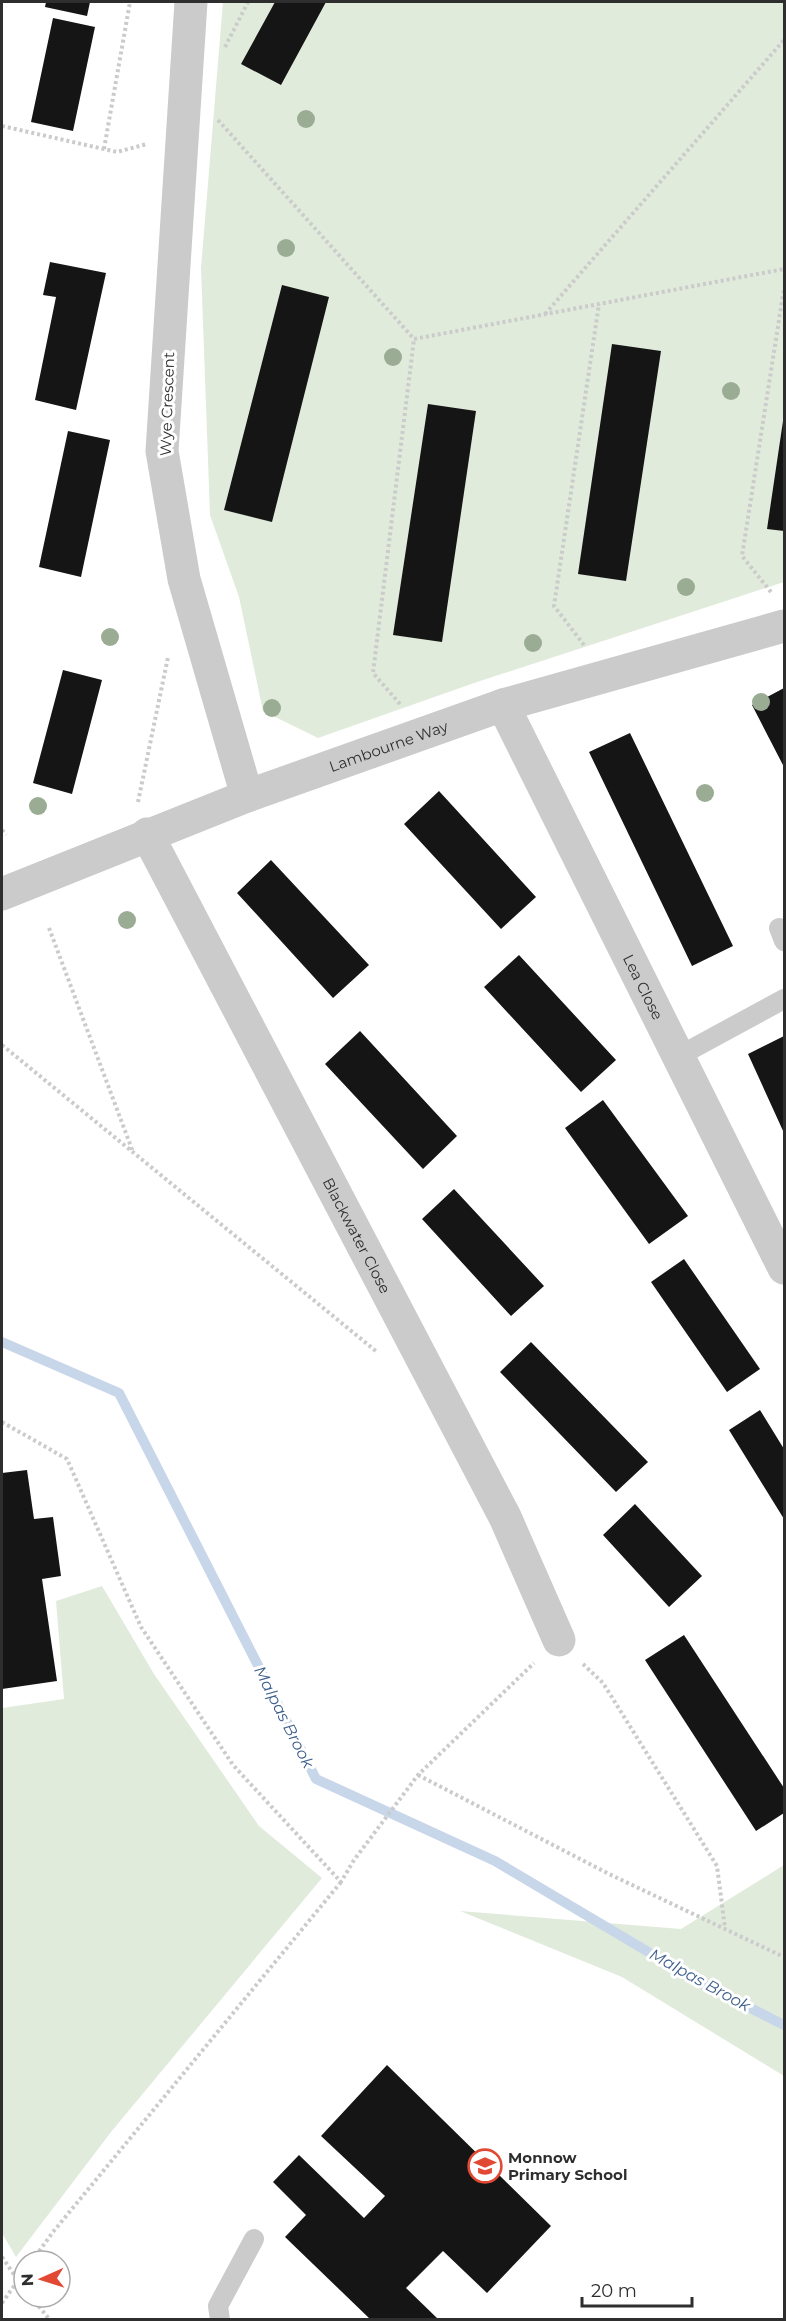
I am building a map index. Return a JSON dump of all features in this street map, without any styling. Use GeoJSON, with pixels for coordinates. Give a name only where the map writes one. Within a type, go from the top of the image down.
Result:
{"type":"FeatureCollection","features":[{"type":"Feature","properties":{"kind":"street","name":"Wye Crescent"},"geometry":{"type":"LineString","coordinates":[[191,2],[162,451],[184,579],[247,796]]}},
{"type":"Feature","properties":{"kind":"street","name":"Lambourne Way"},"geometry":{"type":"LineString","coordinates":[[2,894],[247,796],[503,705],[606,674],[781,613]]}},
{"type":"Feature","properties":{"kind":"street","name":"Lea Close"},"geometry":{"type":"LineString","coordinates":[[503,705],[784,1268]]}},
{"type":"Feature","properties":{"kind":"street","name":"Blackwater Close"},"geometry":{"type":"LineString","coordinates":[[138,838],[505,1517],[558,1640]]}},
{"type":"Feature","properties":{"kind":"lane"},"geometry":{"type":"LineString","coordinates":[[679,1056],[784,999]]}},
{"type":"Feature","properties":{"kind":"lane"},"geometry":{"type":"LineString","coordinates":[[220,2319],[218,2306],[254,2239]]}},
{"type":"Feature","properties":{"kind":"path"},"geometry":{"type":"LineString","coordinates":[[104,149],[130,2]]}},
{"type":"Feature","properties":{"kind":"path"},"geometry":{"type":"LineString","coordinates":[[545,314],[784,40]]}},
{"type":"Feature","properties":{"kind":"path"},"geometry":{"type":"LineString","coordinates":[[186,84],[414,339],[373,673],[426,734]]}},
{"type":"Feature","properties":{"kind":"path"},"geometry":{"type":"LineString","coordinates":[[2,126],[117,152],[182,134]]}},
{"type":"Feature","properties":{"kind":"path"},"geometry":{"type":"LineString","coordinates":[[414,339],[784,269]]}},
{"type":"Feature","properties":{"kind":"path"},"geometry":{"type":"LineString","coordinates":[[781,613],[742,556],[784,288]]}},
{"type":"Feature","properties":{"kind":"path"},"geometry":{"type":"LineString","coordinates":[[599,304],[554,606],[606,674]]}},
{"type":"Feature","properties":{"kind":"path"},"geometry":{"type":"LineString","coordinates":[[138,838],[170,648]]}},
{"type":"Feature","properties":{"kind":"path"},"geometry":{"type":"LineString","coordinates":[[2,830],[6,835]]}},
{"type":"Feature","properties":{"kind":"path"},"geometry":{"type":"LineString","coordinates":[[49,928],[134,1155]]}},
{"type":"Feature","properties":{"kind":"path"},"geometry":{"type":"LineString","coordinates":[[2,1045],[383,1357]]}},
{"type":"Feature","properties":{"kind":"path"},"geometry":{"type":"LineString","coordinates":[[2,1422],[67,1459],[141,1627],[232,1765],[341,1882]]}},
{"type":"Feature","properties":{"kind":"path"},"geometry":{"type":"LineString","coordinates":[[41,2249],[341,1882],[354,1860],[418,1774],[558,1640],[603,1683],[717,1866],[725,1928]]}},
{"type":"Feature","properties":{"kind":"path"},"geometry":{"type":"LineString","coordinates":[[418,1774],[609,1874],[784,1957]]}},
{"type":"Feature","properties":{"kind":"path"},"geometry":{"type":"LineString","coordinates":[[2,2257],[12,2272]]}},
{"type":"Feature","properties":{"kind":"path"},"geometry":{"type":"LineString","coordinates":[[2,2303],[12,2289]]}},
{"type":"Feature","properties":{"kind":"green space"},"geometry":{"type":"Polygon","coordinates":[[[223,2],[784,2],[784,582],[477,682],[318,738],[263,711],[239,597],[210,515],[201,268],[223,2]]]}},
{"type":"Feature","properties":{"kind":"green space"},"geometry":{"type":"Polygon","coordinates":[[[102,1586],[154,1674],[259,1826],[322,1878],[111,2132],[22,2249],[12,2250],[2,2233],[2,1708],[64,1699],[56,1601],[102,1586]]]}},
{"type":"Feature","properties":{"kind":"green space"},"geometry":{"type":"Polygon","coordinates":[[[784,1865],[784,2076],[622,1977],[460,1911],[681,1929],[784,1865]]]}},
{"type":"Feature","properties":{"kind":"building"},"geometry":{"type":"Polygon","coordinates":[[[46,2],[90,2],[87,16],[45,7],[46,2]]]}},
{"type":"Feature","properties":{"kind":"building"},"geometry":{"type":"Polygon","coordinates":[[[275,2],[326,2],[281,85],[241,64],[275,2]]]}},
{"type":"Feature","properties":{"kind":"building"},"geometry":{"type":"Polygon","coordinates":[[[53,18],[95,27],[73,131],[31,122],[53,18]]]}},
{"type":"Feature","properties":{"kind":"building"},"geometry":{"type":"Polygon","coordinates":[[[50,262],[106,273],[76,410],[35,400],[56,297],[43,295],[50,262]]]}},
{"type":"Feature","properties":{"kind":"building"},"geometry":{"type":"Polygon","coordinates":[[[282,285],[329,297],[272,522],[224,510],[282,285]]]}},
{"type":"Feature","properties":{"kind":"building"},"geometry":{"type":"Polygon","coordinates":[[[612,344],[661,351],[626,581],[578,574],[612,344]]]}},
{"type":"Feature","properties":{"kind":"building"},"geometry":{"type":"Polygon","coordinates":[[[428,404],[476,411],[442,642],[393,635],[428,404]]]}},
{"type":"Feature","properties":{"kind":"building"},"geometry":{"type":"Polygon","coordinates":[[[784,421],[784,531],[767,529],[784,421]]]}},
{"type":"Feature","properties":{"kind":"building"},"geometry":{"type":"Polygon","coordinates":[[[68,431],[110,440],[81,577],[39,567],[68,431]]]}},
{"type":"Feature","properties":{"kind":"building"},"geometry":{"type":"Polygon","coordinates":[[[63,670],[102,680],[72,794],[33,783],[63,670]]]}},
{"type":"Feature","properties":{"kind":"building"},"geometry":{"type":"Polygon","coordinates":[[[784,688],[784,767],[752,705],[784,688]]]}},
{"type":"Feature","properties":{"kind":"building"},"geometry":{"type":"Polygon","coordinates":[[[630,733],[733,946],[692,966],[589,752],[630,733]]]}},
{"type":"Feature","properties":{"kind":"building"},"geometry":{"type":"Polygon","coordinates":[[[439,791],[536,897],[501,929],[404,824],[439,791]]]}},
{"type":"Feature","properties":{"kind":"building"},"geometry":{"type":"Polygon","coordinates":[[[271,860],[369,965],[333,998],[237,893],[271,860]]]}},
{"type":"Feature","properties":{"kind":"building"},"geometry":{"type":"Polygon","coordinates":[[[519,955],[616,1060],[581,1092],[484,987],[519,955]]]}},
{"type":"Feature","properties":{"kind":"building"},"geometry":{"type":"Polygon","coordinates":[[[360,1031],[457,1136],[423,1169],[325,1064],[360,1031]]]}},
{"type":"Feature","properties":{"kind":"building"},"geometry":{"type":"Polygon","coordinates":[[[784,1036],[784,1133],[748,1054],[784,1036]]]}},
{"type":"Feature","properties":{"kind":"building"},"geometry":{"type":"Polygon","coordinates":[[[603,1100],[688,1216],[649,1244],[565,1128],[603,1100]]]}},
{"type":"Feature","properties":{"kind":"building"},"geometry":{"type":"Polygon","coordinates":[[[454,1189],[544,1286],[511,1316],[422,1219],[454,1189]]]}},
{"type":"Feature","properties":{"kind":"building"},"geometry":{"type":"Polygon","coordinates":[[[684,1259],[760,1369],[727,1392],[651,1282],[684,1259]]]}},
{"type":"Feature","properties":{"kind":"building"},"geometry":{"type":"Polygon","coordinates":[[[531,1342],[648,1462],[616,1492],[500,1372],[531,1342]]]}},
{"type":"Feature","properties":{"kind":"building"},"geometry":{"type":"Polygon","coordinates":[[[760,1410],[784,1449],[784,1519],[729,1430],[760,1410]]]}},
{"type":"Feature","properties":{"kind":"building"},"geometry":{"type":"Polygon","coordinates":[[[27,1470],[34,1519],[53,1517],[61,1576],[42,1579],[57,1681],[2,1689],[2,1473],[27,1470]]]}},
{"type":"Feature","properties":{"kind":"building"},"geometry":{"type":"Polygon","coordinates":[[[635,1504],[702,1576],[669,1607],[603,1535],[635,1504]]]}},
{"type":"Feature","properties":{"kind":"building"},"geometry":{"type":"Polygon","coordinates":[[[684,1635],[784,1788],[784,1813],[756,1831],[645,1660],[684,1635]]]}},
{"type":"Feature","properties":{"kind":"building"},"geometry":{"type":"Polygon","coordinates":[[[387,2065],[551,2226],[487,2293],[443,2251],[406,2288],[438,2319],[370,2319],[285,2237],[306,2215],[273,2182],[299,2155],[364,2218],[385,2196],[321,2136],[387,2065]]]}},
{"type":"Feature","properties":{"kind":"waterway","name":"Malpas Brook"},"geometry":{"type":"LineString","coordinates":[[2,1342],[119,1393],[316,1779],[495,1861],[699,1982],[784,2025]]}},
{"type":"Feature","properties":{"kind":"place","name":"Monnow Primary School"},"geometry":{"type":"Point","coordinates":[485,2166]}}]}
